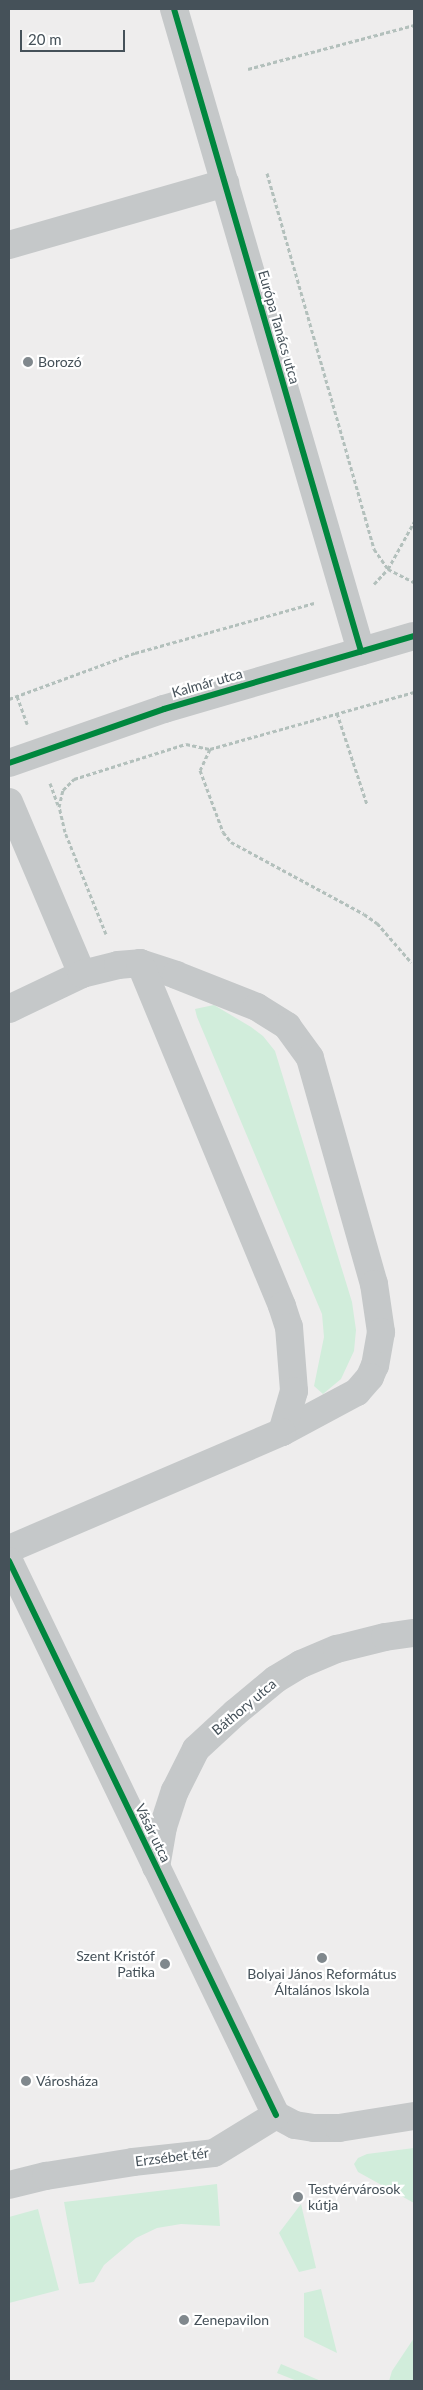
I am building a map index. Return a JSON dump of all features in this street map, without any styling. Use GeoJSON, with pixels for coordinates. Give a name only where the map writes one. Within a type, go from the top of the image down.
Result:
{"type":"FeatureCollection","features":[{"type":"Feature","properties":{"kind":"street","name":"Európa Tanács utca"},"geometry":{"type":"LineString","coordinates":[[174,9],[361,651]]}},
{"type":"Feature","properties":{"kind":"street"},"geometry":{"type":"LineString","coordinates":[[9,245],[225,183]]}},
{"type":"Feature","properties":{"kind":"street","name":"Kalmár utca"},"geometry":{"type":"LineString","coordinates":[[9,763],[164,709],[414,636]]}},
{"type":"Feature","properties":{"kind":"street"},"geometry":{"type":"LineString","coordinates":[[9,802],[82,974]]}},
{"type":"Feature","properties":{"kind":"street"},"geometry":{"type":"LineString","coordinates":[[129,964],[282,1306],[289,1327],[294,1391],[282,1432]]}},
{"type":"Feature","properties":{"kind":"street"},"geometry":{"type":"LineString","coordinates":[[9,1009],[82,974],[129,964],[176,975],[258,1007],[287,1026],[310,1058],[374,1284],[381,1332],[375,1365],[370,1377],[357,1392],[282,1432],[9,1549]]}},
{"type":"Feature","properties":{"kind":"street","name":"Vásár utca"},"geometry":{"type":"LineString","coordinates":[[9,1561],[276,2116]]}},
{"type":"Feature","properties":{"kind":"street","name":"Báthory utca"},"geometry":{"type":"LineString","coordinates":[[156,1868],[163,1827],[174,1791],[196,1750],[235,1713],[276,1679],[310,1660],[338,1649],[385,1637],[414,1633]]}},
{"type":"Feature","properties":{"kind":"street"},"geometry":{"type":"LineString","coordinates":[[276,2116],[294,2125],[331,2128],[414,2116]]}},
{"type":"Feature","properties":{"kind":"street","name":"Erzsébet tér"},"geometry":{"type":"LineString","coordinates":[[9,2184],[133,2162],[214,2153],[276,2116]]}},
{"type":"Feature","properties":{"kind":"path"},"geometry":{"type":"LineString","coordinates":[[248,69],[414,25]]}},
{"type":"Feature","properties":{"kind":"path"},"geometry":{"type":"LineString","coordinates":[[267,173],[374,549],[388,569],[414,582]]}},
{"type":"Feature","properties":{"kind":"path"},"geometry":{"type":"LineString","coordinates":[[9,699],[135,653],[344,595],[376,583],[388,569],[414,522]]}},
{"type":"Feature","properties":{"kind":"path"},"geometry":{"type":"LineString","coordinates":[[129,964],[66,832],[59,807],[63,790],[74,779],[186,744],[210,749],[414,692]]}},
{"type":"Feature","properties":{"kind":"path"},"geometry":{"type":"LineString","coordinates":[[338,713],[367,804]]}},
{"type":"Feature","properties":{"kind":"path"},"geometry":{"type":"LineString","coordinates":[[210,749],[200,770],[222,832],[231,842],[364,914],[377,923],[412,962]]}},
{"type":"Feature","properties":{"kind":"green space"},"geometry":{"type":"Polygon","coordinates":[[[214,1005],[263,1036],[275,1051],[352,1302],[356,1330],[354,1351],[341,1379],[323,1394],[314,1386],[324,1337],[322,1314],[197,1017],[195,1009],[214,1005]]]}},
{"type":"Feature","properties":{"kind":"green space"},"geometry":{"type":"Polygon","coordinates":[[[414,2148],[414,2203],[358,2172],[354,2164],[358,2158],[367,2154],[414,2148]]]}},
{"type":"Feature","properties":{"kind":"green space"},"geometry":{"type":"Polygon","coordinates":[[[217,2184],[220,2226],[181,2224],[157,2228],[136,2238],[104,2265],[94,2282],[79,2284],[64,2202],[217,2184]]]}},
{"type":"Feature","properties":{"kind":"green space"},"geometry":{"type":"Polygon","coordinates":[[[301,2204],[316,2268],[299,2272],[279,2233],[301,2204]]]}},
{"type":"Feature","properties":{"kind":"green space"},"geometry":{"type":"Polygon","coordinates":[[[38,2209],[59,2290],[9,2303],[9,2217],[38,2209]]]}},
{"type":"Feature","properties":{"kind":"green space"},"geometry":{"type":"Polygon","coordinates":[[[321,2289],[337,2353],[304,2337],[304,2293],[321,2289]]]}},
{"type":"Feature","properties":{"kind":"green space"},"geometry":{"type":"Polygon","coordinates":[[[414,2338],[414,2381],[389,2381],[392,2371],[414,2338]]]}},
{"type":"Feature","properties":{"kind":"green space"},"geometry":{"type":"Polygon","coordinates":[[[281,2364],[321,2381],[297,2381],[277,2373],[281,2364]]]}},
{"type":"Feature","properties":{"kind":"cycle path"},"geometry":{"type":"LineString","coordinates":[[174,9],[361,651]]}},
{"type":"Feature","properties":{"kind":"cycle path"},"geometry":{"type":"LineString","coordinates":[[9,763],[164,709],[414,636]]}},
{"type":"Feature","properties":{"kind":"cycle path"},"geometry":{"type":"LineString","coordinates":[[9,1561],[276,2115]]}},
{"type":"Feature","properties":{"kind":"place","name":"Borozó"},"geometry":{"type":"Point","coordinates":[28,362]}},
{"type":"Feature","properties":{"kind":"place","name":"Bolyai János Református Általános Iskola"},"geometry":{"type":"Point","coordinates":[322,1958]}},
{"type":"Feature","properties":{"kind":"place","name":"Szent Kristóf Patika"},"geometry":{"type":"Point","coordinates":[165,1964]}},
{"type":"Feature","properties":{"kind":"place","name":"Városháza"},"geometry":{"type":"Point","coordinates":[26,2081]}},
{"type":"Feature","properties":{"kind":"place","name":"Testvérvárosok kútja"},"geometry":{"type":"Point","coordinates":[298,2197]}},
{"type":"Feature","properties":{"kind":"place","name":"Zenepavilon"},"geometry":{"type":"Point","coordinates":[184,2320]}}]}
